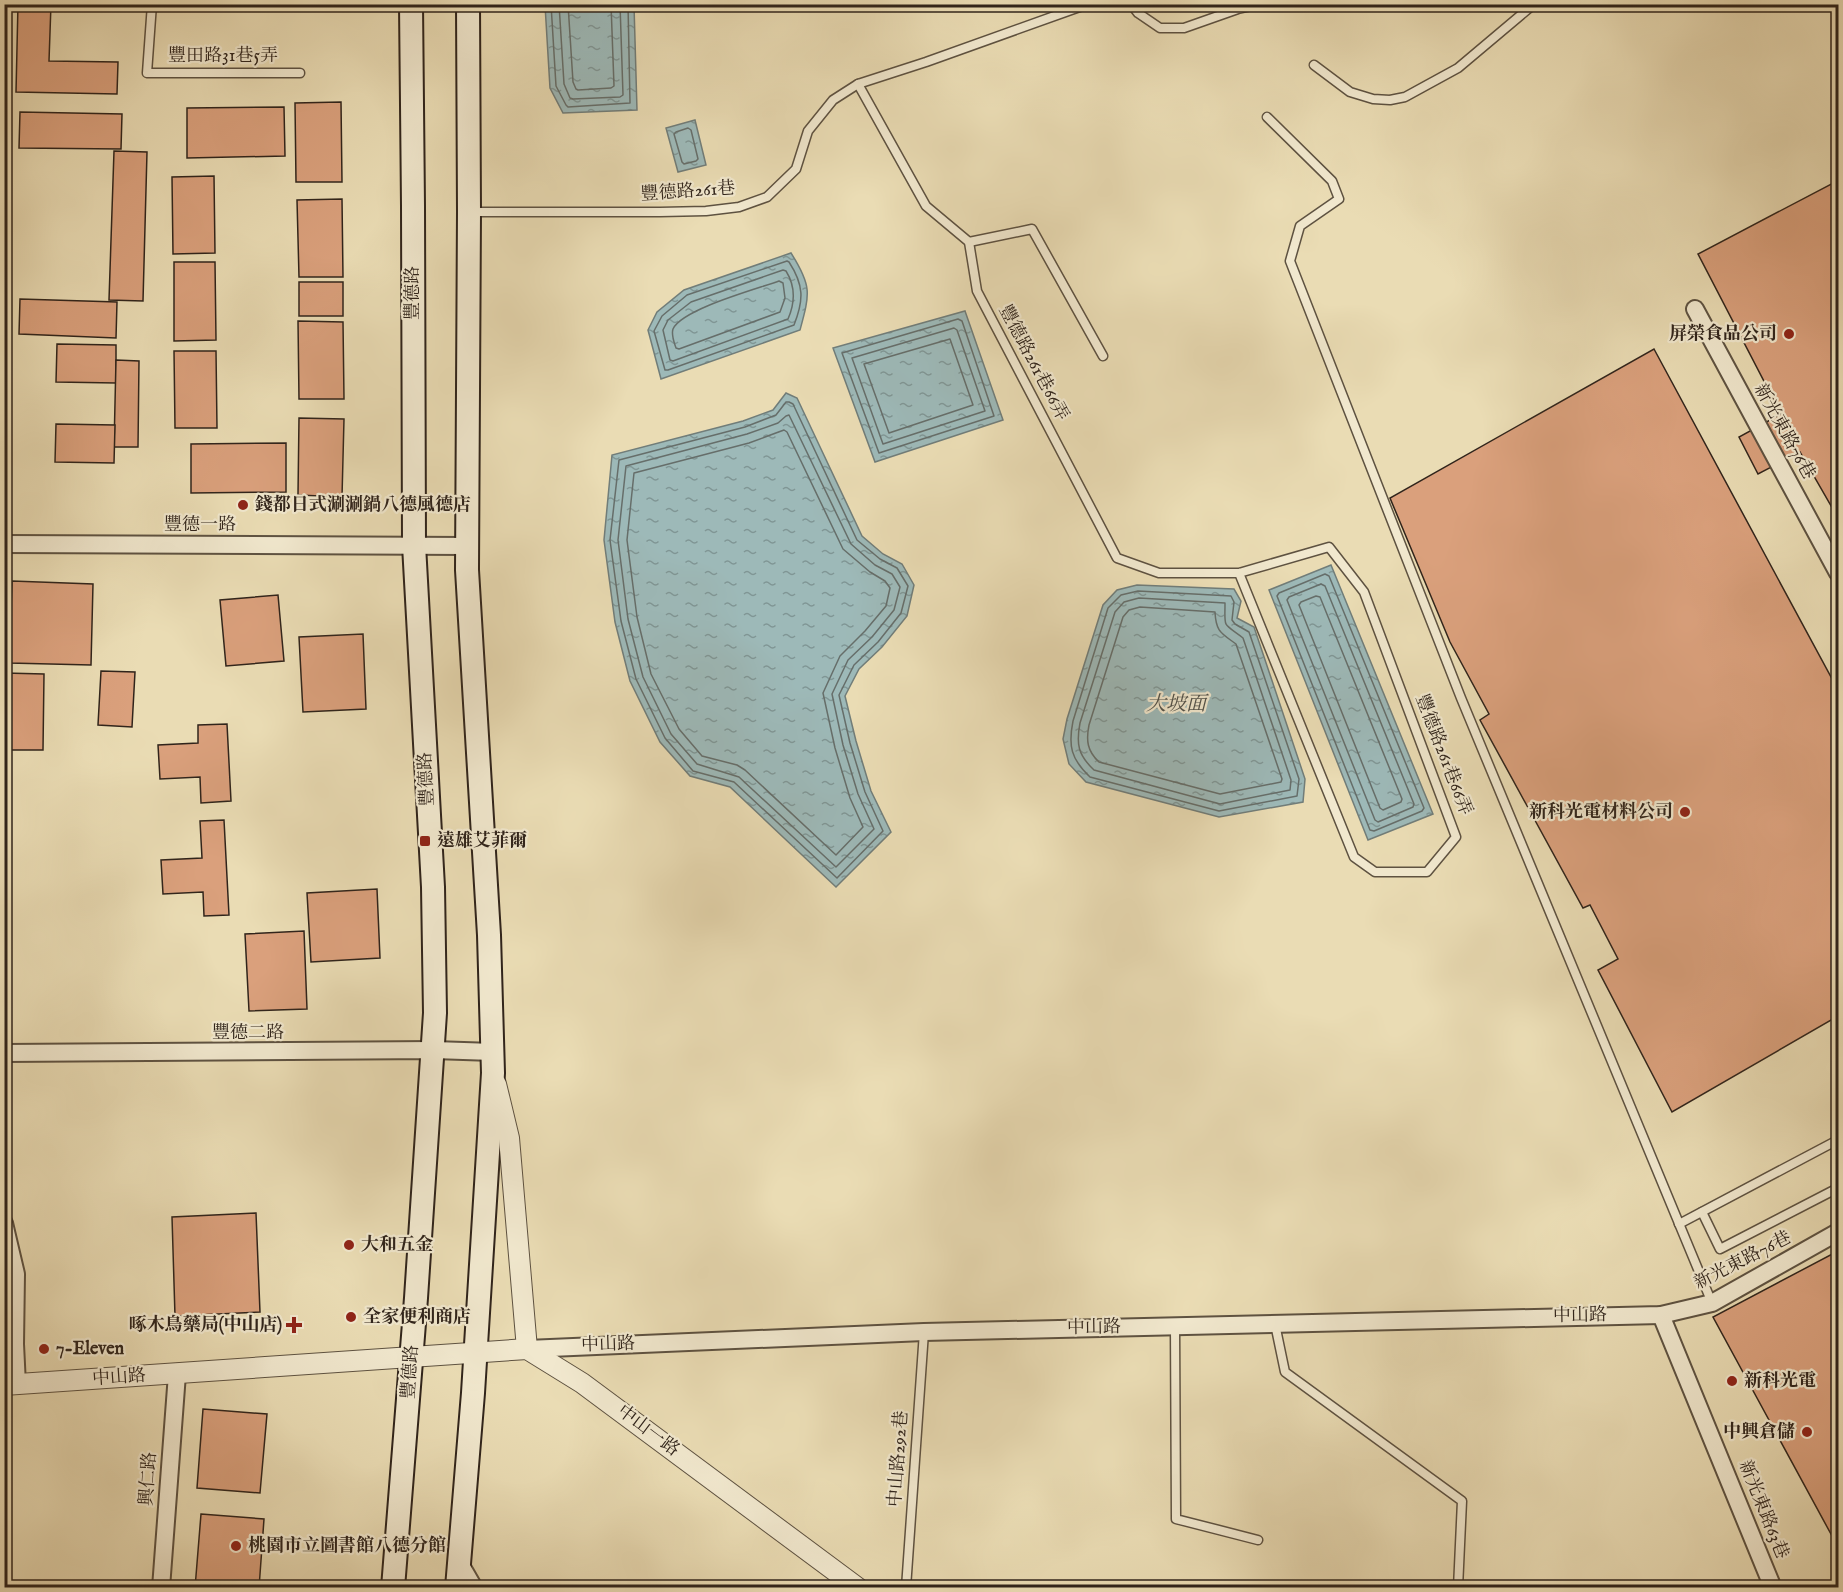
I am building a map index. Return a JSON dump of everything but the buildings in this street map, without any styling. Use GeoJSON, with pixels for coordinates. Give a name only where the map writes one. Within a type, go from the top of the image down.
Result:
{"type":"FeatureCollection","features":[{"type":"Feature","properties":{"kind":"main road","name":"豐德路"},"geometry":{"type":"LineString","coordinates":[[393,1587],[412,1356],[435,1013],[433,887],[414,545],[411,4]]}},
{"type":"Feature","properties":{"kind":"main road"},"geometry":{"type":"LineString","coordinates":[[457,1587],[476,1352],[493,1063],[489,935],[467,570],[468,4]]}},
{"type":"Feature","properties":{"kind":"street","name":"新光東路76巷"},"geometry":{"type":"LineString","coordinates":[[1695,309],[1839,573]]}},
{"type":"Feature","properties":{"kind":"street","name":"豐德一路"},"geometry":{"type":"LineString","coordinates":[[4,544],[467,546]]}},
{"type":"Feature","properties":{"kind":"street","name":"豐德二路"},"geometry":{"type":"LineString","coordinates":[[4,1053],[434,1050],[493,1063]]}},
{"type":"Feature","properties":{"kind":"street"},"geometry":{"type":"LineString","coordinates":[[412,1356],[527,1349],[509,1138],[493,1063]]}},
{"type":"Feature","properties":{"kind":"street"},"geometry":{"type":"LineString","coordinates":[[4,1223],[16,1274],[15,1344],[11,1385]]}},
{"type":"Feature","properties":{"kind":"street","name":"新光東路76巷"},"geometry":{"type":"LineString","coordinates":[[1661,1315],[1712,1303],[1839,1232]]}},
{"type":"Feature","properties":{"kind":"street","name":"中山路"},"geometry":{"type":"LineString","coordinates":[[527,1349],[924,1332],[1661,1315]]}},
{"type":"Feature","properties":{"kind":"street","name":"新光東路63巷"},"geometry":{"type":"LineString","coordinates":[[1661,1315],[1773,1587]]}},
{"type":"Feature","properties":{"kind":"street","name":"中山一路"},"geometry":{"type":"LineString","coordinates":[[527,1349],[582,1383],[858,1587]]}},
{"type":"Feature","properties":{"kind":"street","name":"中山路"},"geometry":{"type":"LineString","coordinates":[[11,1385],[412,1356]]}},
{"type":"Feature","properties":{"kind":"street","name":"興仁路"},"geometry":{"type":"LineString","coordinates":[[161,1587],[177,1374]]}},
{"type":"Feature","properties":{"kind":"street"},"geometry":{"type":"LineString","coordinates":[[459,1562],[474,1587]]}},
{"type":"Feature","properties":{"kind":"lane","name":"豐田路31巷5弄"},"geometry":{"type":"LineString","coordinates":[[152,4],[147,73],[300,73]]}},
{"type":"Feature","properties":{"kind":"lane","name":"豐德路261巷"},"geometry":{"type":"LineString","coordinates":[[469,212],[660,212],[706,211],[739,207],[767,196],[796,169],[808,131],[833,100],[858,84],[1088,4]]}},
{"type":"Feature","properties":{"kind":"lane"},"geometry":{"type":"LineString","coordinates":[[1131,4],[1138,13],[1160,28],[1184,28],[1238,9],[1262,4]]}},
{"type":"Feature","properties":{"kind":"lane"},"geometry":{"type":"LineString","coordinates":[[1314,64],[1350,92],[1373,99],[1390,100],[1405,97],[1458,68],[1534,4]]}},
{"type":"Feature","properties":{"kind":"lane"},"geometry":{"type":"LineString","coordinates":[[858,84],[926,206],[969,242],[1032,229],[1103,356]]}},
{"type":"Feature","properties":{"kind":"lane"},"geometry":{"type":"LineString","coordinates":[[1267,117],[1332,181],[1339,199],[1300,226],[1290,261],[1461,698],[1712,1303]]}},
{"type":"Feature","properties":{"kind":"lane","name":"豐德路261巷66弄"},"geometry":{"type":"LineString","coordinates":[[969,242],[977,291],[1117,558],[1159,573],[1239,573],[1329,547],[1364,592],[1456,837],[1427,872],[1375,872],[1354,857],[1239,573]]}},
{"type":"Feature","properties":{"kind":"lane"},"geometry":{"type":"LineString","coordinates":[[1679,1224],[1834,1142],[1839,1154]]}},
{"type":"Feature","properties":{"kind":"lane"},"geometry":{"type":"LineString","coordinates":[[1702,1212],[1720,1249],[1839,1188]]}},
{"type":"Feature","properties":{"kind":"lane"},"geometry":{"type":"LineString","coordinates":[[1275,1323],[1286,1372],[1462,1501],[1458,1587]]}},
{"type":"Feature","properties":{"kind":"lane"},"geometry":{"type":"LineString","coordinates":[[1175,1326],[1176,1519],[1258,1540]]}},
{"type":"Feature","properties":{"kind":"lane","name":"中山路292巷"},"geometry":{"type":"LineString","coordinates":[[906,1587],[924,1332]]}},
{"type":"Feature","properties":{"kind":"water"},"geometry":{"type":"Polygon","coordinates":[[[545,5],[634,5],[637,110],[563,113],[550,88],[545,5]]]}},
{"type":"Feature","properties":{"kind":"water"},"geometry":{"type":"Polygon","coordinates":[[[695,120],[706,165],[678,172],[666,128],[695,120]]]}},
{"type":"Feature","properties":{"kind":"water"},"geometry":{"type":"Polygon","coordinates":[[[791,253],[803,274],[807,290],[806,307],[800,330],[661,379],[648,330],[657,312],[684,290],[791,253]]]}},
{"type":"Feature","properties":{"kind":"water"},"geometry":{"type":"Polygon","coordinates":[[[965,311],[1003,420],[875,462],[833,348],[965,311]]]}},
{"type":"Feature","properties":{"kind":"water"},"geometry":{"type":"Polygon","coordinates":[[[786,393],[797,398],[862,536],[883,554],[902,564],[914,585],[907,616],[882,647],[859,669],[845,696],[871,791],[891,832],[836,887],[730,787],[690,776],[660,742],[630,681],[615,622],[604,540],[612,455],[743,421],[773,410],[786,393]]]}},
{"type":"Feature","properties":{"kind":"water"},"geometry":{"type":"Polygon","coordinates":[[[1331,565],[1433,814],[1368,840],[1269,590],[1331,565]]]}},
{"type":"Feature","properties":{"kind":"water","name":"大坡面"},"geometry":{"type":"Polygon","coordinates":[[[1137,585],[1234,589],[1241,601],[1237,618],[1254,627],[1305,779],[1303,802],[1219,817],[1086,782],[1069,764],[1063,739],[1067,719],[1103,605],[1117,590],[1137,585]]]}},
{"type":"Feature","properties":{"kind":"place","name":"屏榮食品公司"},"geometry":{"type":"Point","coordinates":[1789,334]}},
{"type":"Feature","properties":{"kind":"place","name":"錢都日式涮涮鍋八德風德店"},"geometry":{"type":"Point","coordinates":[243,505]}},
{"type":"Feature","properties":{"kind":"place","name":"新科光電材料公司"},"geometry":{"type":"Point","coordinates":[1685,812]}},
{"type":"Feature","properties":{"kind":"place","name":"遠雄艾菲爾"},"geometry":{"type":"Point","coordinates":[425,841]}},
{"type":"Feature","properties":{"kind":"place","name":"大和五金"},"geometry":{"type":"Point","coordinates":[349,1245]}},
{"type":"Feature","properties":{"kind":"place","name":"全家便利商店"},"geometry":{"type":"Point","coordinates":[351,1317]}},
{"type":"Feature","properties":{"kind":"place","name":"啄木鳥藥局(中山店)"},"geometry":{"type":"Point","coordinates":[294,1325]}},
{"type":"Feature","properties":{"kind":"place","name":"7-Eleven"},"geometry":{"type":"Point","coordinates":[44,1349]}},
{"type":"Feature","properties":{"kind":"place","name":"新科光電"},"geometry":{"type":"Point","coordinates":[1732,1381]}},
{"type":"Feature","properties":{"kind":"place","name":"中興倉儲"},"geometry":{"type":"Point","coordinates":[1807,1432]}},
{"type":"Feature","properties":{"kind":"place","name":"桃園市立圖書館八德分館"},"geometry":{"type":"Point","coordinates":[236,1546]}}]}
